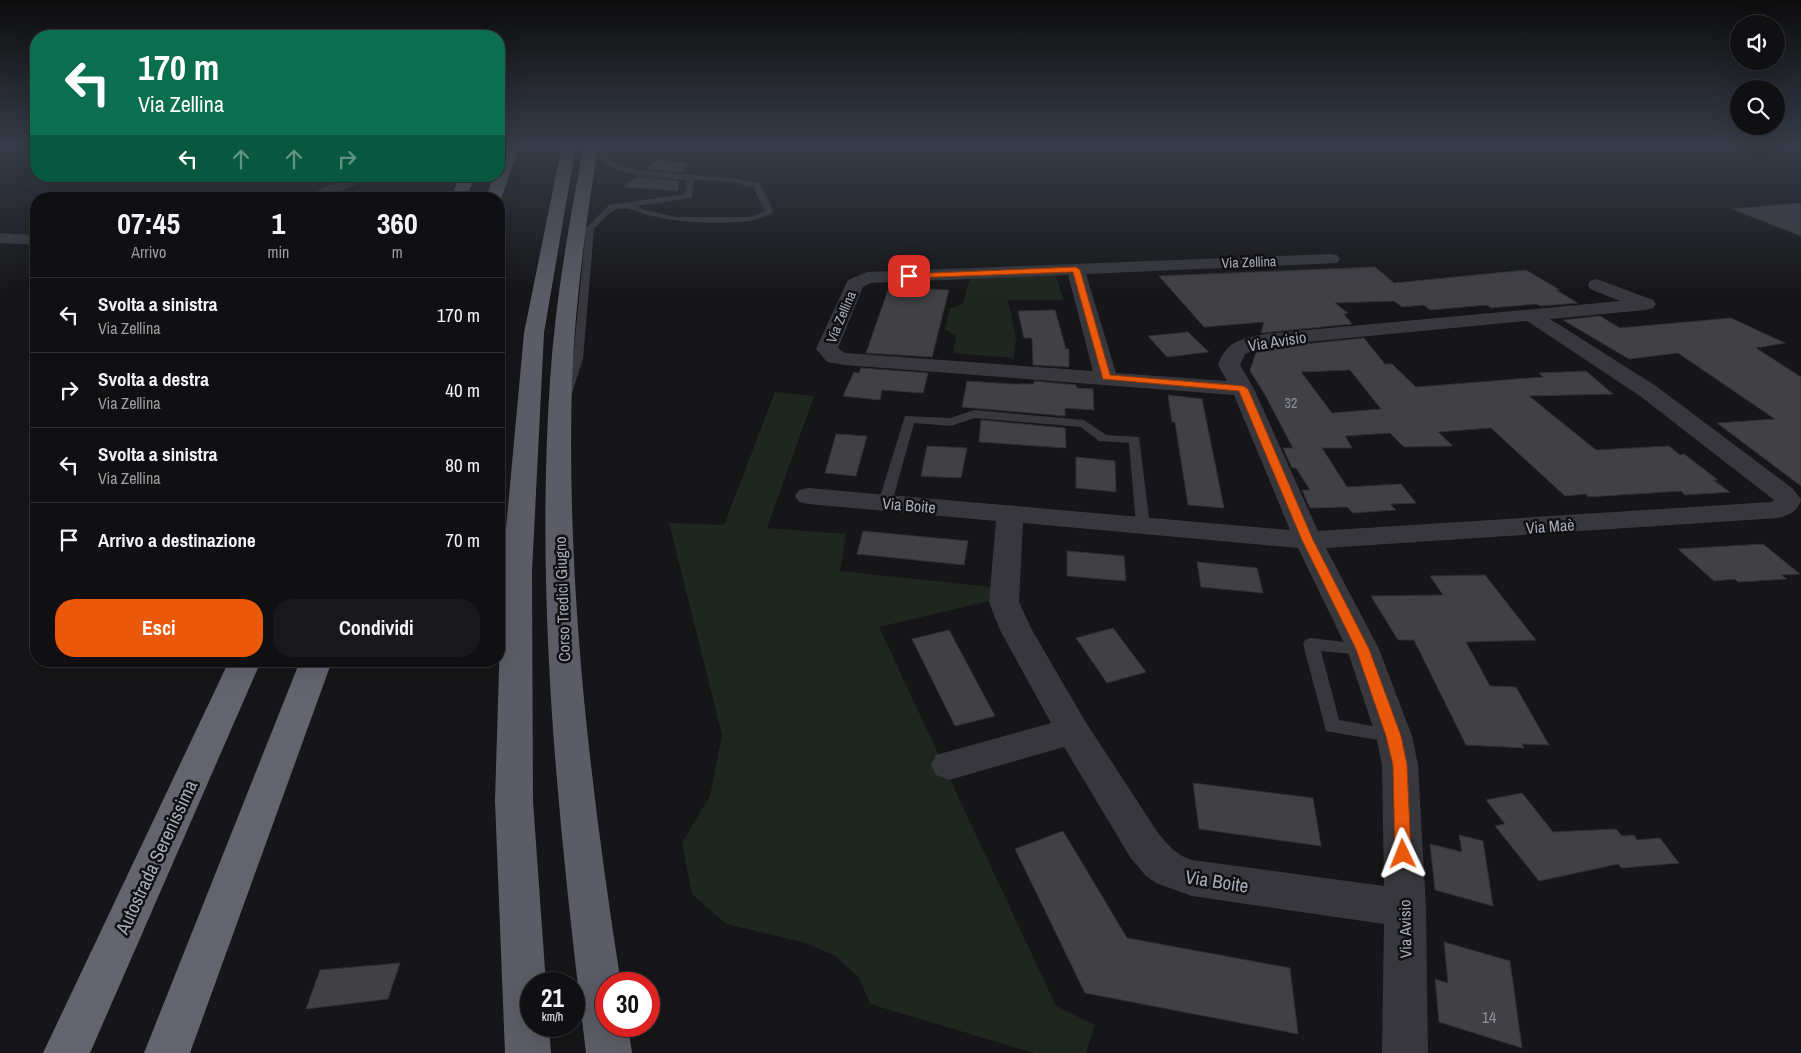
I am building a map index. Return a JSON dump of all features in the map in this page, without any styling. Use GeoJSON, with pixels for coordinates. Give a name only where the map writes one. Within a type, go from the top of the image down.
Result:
{"type":"FeatureCollection","features":[{"type":"Feature","properties":{"kind":"highway"},"geometry":{"type":"LineString","coordinates":[[528,1053],[514,801],[517,572],[534,333],[560,194]]}},
{"type":"Feature","properties":{"kind":"highway","name":"Corso Tredici Giugno"},"geometry":{"type":"LineString","coordinates":[[583,194],[571,275],[560,413],[559,534],[564,663],[597,966],[610,1053]]}},
{"type":"Feature","properties":{"kind":"highway","name":"Autostrada Serenissima"},"geometry":{"type":"LineString","coordinates":[[66,1053],[242,667]]}},
{"type":"Feature","properties":{"kind":"highway"},"geometry":{"type":"LineString","coordinates":[[167,1053],[314,667]]}},
{"type":"Feature","properties":{"kind":"street"},"geometry":{"type":"LineString","coordinates":[[0,238],[30,240]]}},
{"type":"Feature","properties":{"kind":"street","name":"Via Zellina"},"geometry":{"type":"LineString","coordinates":[[1243,389],[1106,377],[845,359],[835,357],[827,349],[855,284],[867,278],[1331,259]]}},
{"type":"Feature","properties":{"kind":"street"},"geometry":{"type":"LineString","coordinates":[[1076,270],[1106,377]]}},
{"type":"Feature","properties":{"kind":"street","name":"Via Avisio"},"geometry":{"type":"LineString","coordinates":[[1406,1053],[1405,908],[1400,765],[1394,736],[1363,649],[1308,540],[1243,389],[1229,365],[1238,347],[1265,340],[1646,304],[1597,285]]}},
{"type":"Feature","properties":{"kind":"street","name":"Via Maè"},"geometry":{"type":"LineString","coordinates":[[1532,316],[1648,391],[1795,505]]}},
{"type":"Feature","properties":{"kind":"street","name":"Via Boite"},"geometry":{"type":"LineString","coordinates":[[808,496],[1308,540]]}},
{"type":"Feature","properties":{"kind":"street","name":"Via Maè"},"geometry":{"type":"LineString","coordinates":[[1308,540],[1778,510],[1795,505]]}},
{"type":"Feature","properties":{"kind":"street","name":"Via Boite"},"geometry":{"type":"LineString","coordinates":[[1010,514],[1004,602],[1016,630],[1073,731],[1144,845],[1156,860],[1173,873],[1405,908]]}},
{"type":"Feature","properties":{"kind":"street"},"geometry":{"type":"LineString","coordinates":[[949,765],[1073,731]]}},
{"type":"Feature","properties":{"kind":"lane"},"geometry":{"type":"LineString","coordinates":[[560,413],[578,359],[590,228],[612,207],[689,196],[689,194]]}},
{"type":"Feature","properties":{"kind":"lane"},"geometry":{"type":"LineString","coordinates":[[627,204],[643,212],[676,219],[751,220],[769,212],[762,194]]}},
{"type":"Feature","properties":{"kind":"lane"},"geometry":{"type":"LineString","coordinates":[[885,503],[909,419],[951,422],[974,414],[1084,424],[1103,438],[1135,440],[1143,526]]}},
{"type":"Feature","properties":{"kind":"lane"},"geometry":{"type":"LineString","coordinates":[[1363,649],[1311,644],[1332,726],[1394,736]]}},
{"type":"Feature","properties":{"kind":"shaded area"},"geometry":{"type":"Polygon","coordinates":[[[1055,274],[1064,300],[1008,300],[1016,339],[1014,358],[953,353],[956,336],[945,329],[950,308],[963,304],[970,278],[1055,274]]]}},
{"type":"Feature","properties":{"kind":"shaded area"},"geometry":{"type":"Polygon","coordinates":[[[775,392],[814,396],[767,528],[846,534],[840,571],[991,587],[989,601],[879,627],[1056,1006],[1095,1025],[1086,1053],[1034,1053],[870,1004],[860,979],[837,957],[806,943],[726,924],[692,894],[682,843],[710,796],[722,735],[669,523],[724,525],[775,392]]]}},
{"type":"Feature","properties":{"kind":"building"},"geometry":{"type":"Polygon","coordinates":[[[1801,203],[1801,236],[1732,209],[1801,203]]]}},
{"type":"Feature","properties":{"kind":"building"},"geometry":{"type":"Polygon","coordinates":[[[1375,267],[1394,283],[1526,270],[1578,303],[1491,308],[1487,305],[1430,310],[1424,305],[1402,307],[1394,301],[1335,303],[1348,313],[1344,314],[1352,324],[1261,333],[1264,322],[1204,327],[1159,276],[1375,267]]]}},
{"type":"Feature","properties":{"kind":"building"},"geometry":{"type":"Polygon","coordinates":[[[908,288],[949,290],[932,357],[866,353],[888,290],[908,291],[908,288]]]}},
{"type":"Feature","properties":{"kind":"building"},"geometry":{"type":"Polygon","coordinates":[[[1055,310],[1066,349],[1069,349],[1069,367],[1033,365],[1032,338],[1024,338],[1018,311],[1055,310]]]}},
{"type":"Feature","properties":{"kind":"building"},"geometry":{"type":"Polygon","coordinates":[[[1600,316],[1620,328],[1731,318],[1785,343],[1756,348],[1801,377],[1801,486],[1717,423],[1775,419],[1678,353],[1629,359],[1563,320],[1600,316]]]}},
{"type":"Feature","properties":{"kind":"building"},"geometry":{"type":"Polygon","coordinates":[[[1188,332],[1209,352],[1167,357],[1148,336],[1188,332]]]}},
{"type":"Feature","properties":{"kind":"building"},"geometry":{"type":"Polygon","coordinates":[[[1364,338],[1385,364],[1392,364],[1416,387],[1543,377],[1539,373],[1586,371],[1613,394],[1529,396],[1596,450],[1669,446],[1680,455],[1684,454],[1718,480],[1713,480],[1730,492],[1685,495],[1681,491],[1588,497],[1586,494],[1565,496],[1491,428],[1438,432],[1453,446],[1404,447],[1390,433],[1345,436],[1352,448],[1322,448],[1347,487],[1401,484],[1416,503],[1390,504],[1396,510],[1353,513],[1347,507],[1310,508],[1302,490],[1310,490],[1296,468],[1292,468],[1283,448],[1293,448],[1250,371],[1256,352],[1265,348],[1364,338]],[[1350,370],[1301,372],[1332,413],[1381,409],[1350,370]]]}},
{"type":"Feature","properties":{"kind":"building"},"geometry":{"type":"Polygon","coordinates":[[[861,368],[928,373],[923,393],[882,390],[880,400],[843,396],[854,372],[859,373],[861,368]]]}},
{"type":"Feature","properties":{"kind":"building"},"geometry":{"type":"Polygon","coordinates":[[[967,381],[1034,384],[1034,381],[1076,385],[1077,388],[1093,389],[1094,410],[1065,408],[1065,416],[962,407],[967,381]]]}},
{"type":"Feature","properties":{"kind":"building"},"geometry":{"type":"Polygon","coordinates":[[[1168,395],[1202,399],[1224,508],[1188,505],[1175,422],[1172,422],[1168,395]]]}},
{"type":"Feature","properties":{"kind":"building"},"geometry":{"type":"Polygon","coordinates":[[[981,420],[1065,428],[1066,448],[979,442],[981,420]]]}},
{"type":"Feature","properties":{"kind":"building"},"geometry":{"type":"Polygon","coordinates":[[[836,434],[867,436],[856,476],[825,473],[836,434]]]}},
{"type":"Feature","properties":{"kind":"building"},"geometry":{"type":"Polygon","coordinates":[[[927,446],[967,448],[961,478],[921,476],[927,446]]]}},
{"type":"Feature","properties":{"kind":"building"},"geometry":{"type":"Polygon","coordinates":[[[1076,457],[1115,461],[1116,492],[1076,488],[1076,457]]]}},
{"type":"Feature","properties":{"kind":"building"},"geometry":{"type":"Polygon","coordinates":[[[863,531],[968,541],[964,565],[857,554],[863,531]]]}},
{"type":"Feature","properties":{"kind":"building"},"geometry":{"type":"Polygon","coordinates":[[[1763,544],[1800,574],[1781,575],[1787,579],[1738,582],[1735,579],[1714,581],[1678,549],[1763,544]]]}},
{"type":"Feature","properties":{"kind":"building"},"geometry":{"type":"Polygon","coordinates":[[[1067,551],[1124,556],[1126,581],[1067,576],[1067,551]]]}},
{"type":"Feature","properties":{"kind":"building"},"geometry":{"type":"Polygon","coordinates":[[[1197,562],[1257,568],[1263,593],[1201,587],[1197,562]]]}},
{"type":"Feature","properties":{"kind":"building"},"geometry":{"type":"Polygon","coordinates":[[[1485,575],[1536,640],[1466,642],[1490,686],[1516,687],[1549,745],[1522,744],[1524,748],[1466,745],[1414,640],[1398,640],[1371,596],[1443,595],[1430,576],[1485,575]]]}},
{"type":"Feature","properties":{"kind":"building"},"geometry":{"type":"Polygon","coordinates":[[[1113,628],[1146,672],[1107,683],[1076,638],[1113,628]]]}},
{"type":"Feature","properties":{"kind":"building"},"geometry":{"type":"Polygon","coordinates":[[[949,630],[995,716],[955,726],[912,639],[949,630]]]}},
{"type":"Feature","properties":{"kind":"building"},"geometry":{"type":"Polygon","coordinates":[[[1193,783],[1313,798],[1321,846],[1199,829],[1193,783]]]}},
{"type":"Feature","properties":{"kind":"building"},"geometry":{"type":"Polygon","coordinates":[[[1522,793],[1553,832],[1616,829],[1622,836],[1634,835],[1637,840],[1660,838],[1679,863],[1622,868],[1618,864],[1539,881],[1495,826],[1505,824],[1486,800],[1522,793]]]}},
{"type":"Feature","properties":{"kind":"building"},"geometry":{"type":"Polygon","coordinates":[[[1063,831],[1127,938],[1290,968],[1298,1034],[1085,993],[1015,849],[1063,831]]]}},
{"type":"Feature","properties":{"kind":"building"},"geometry":{"type":"Polygon","coordinates":[[[1459,835],[1483,841],[1493,906],[1435,890],[1430,844],[1462,852],[1459,835]]]}},
{"type":"Feature","properties":{"kind":"building"},"geometry":{"type":"Polygon","coordinates":[[[1444,942],[1510,961],[1522,1048],[1439,1022],[1435,979],[1448,983],[1444,942]]]}},
{"type":"Feature","properties":{"kind":"building"},"geometry":{"type":"Polygon","coordinates":[[[400,963],[388,999],[306,1009],[320,970],[400,963]]]}},
{"type":"Feature","properties":{"kind":"route"},"geometry":{"type":"LineString","coordinates":[[909,276],[1076,270],[1106,377],[1243,389],[1308,540],[1363,649],[1394,736],[1400,765],[1403,854]]}}]}
